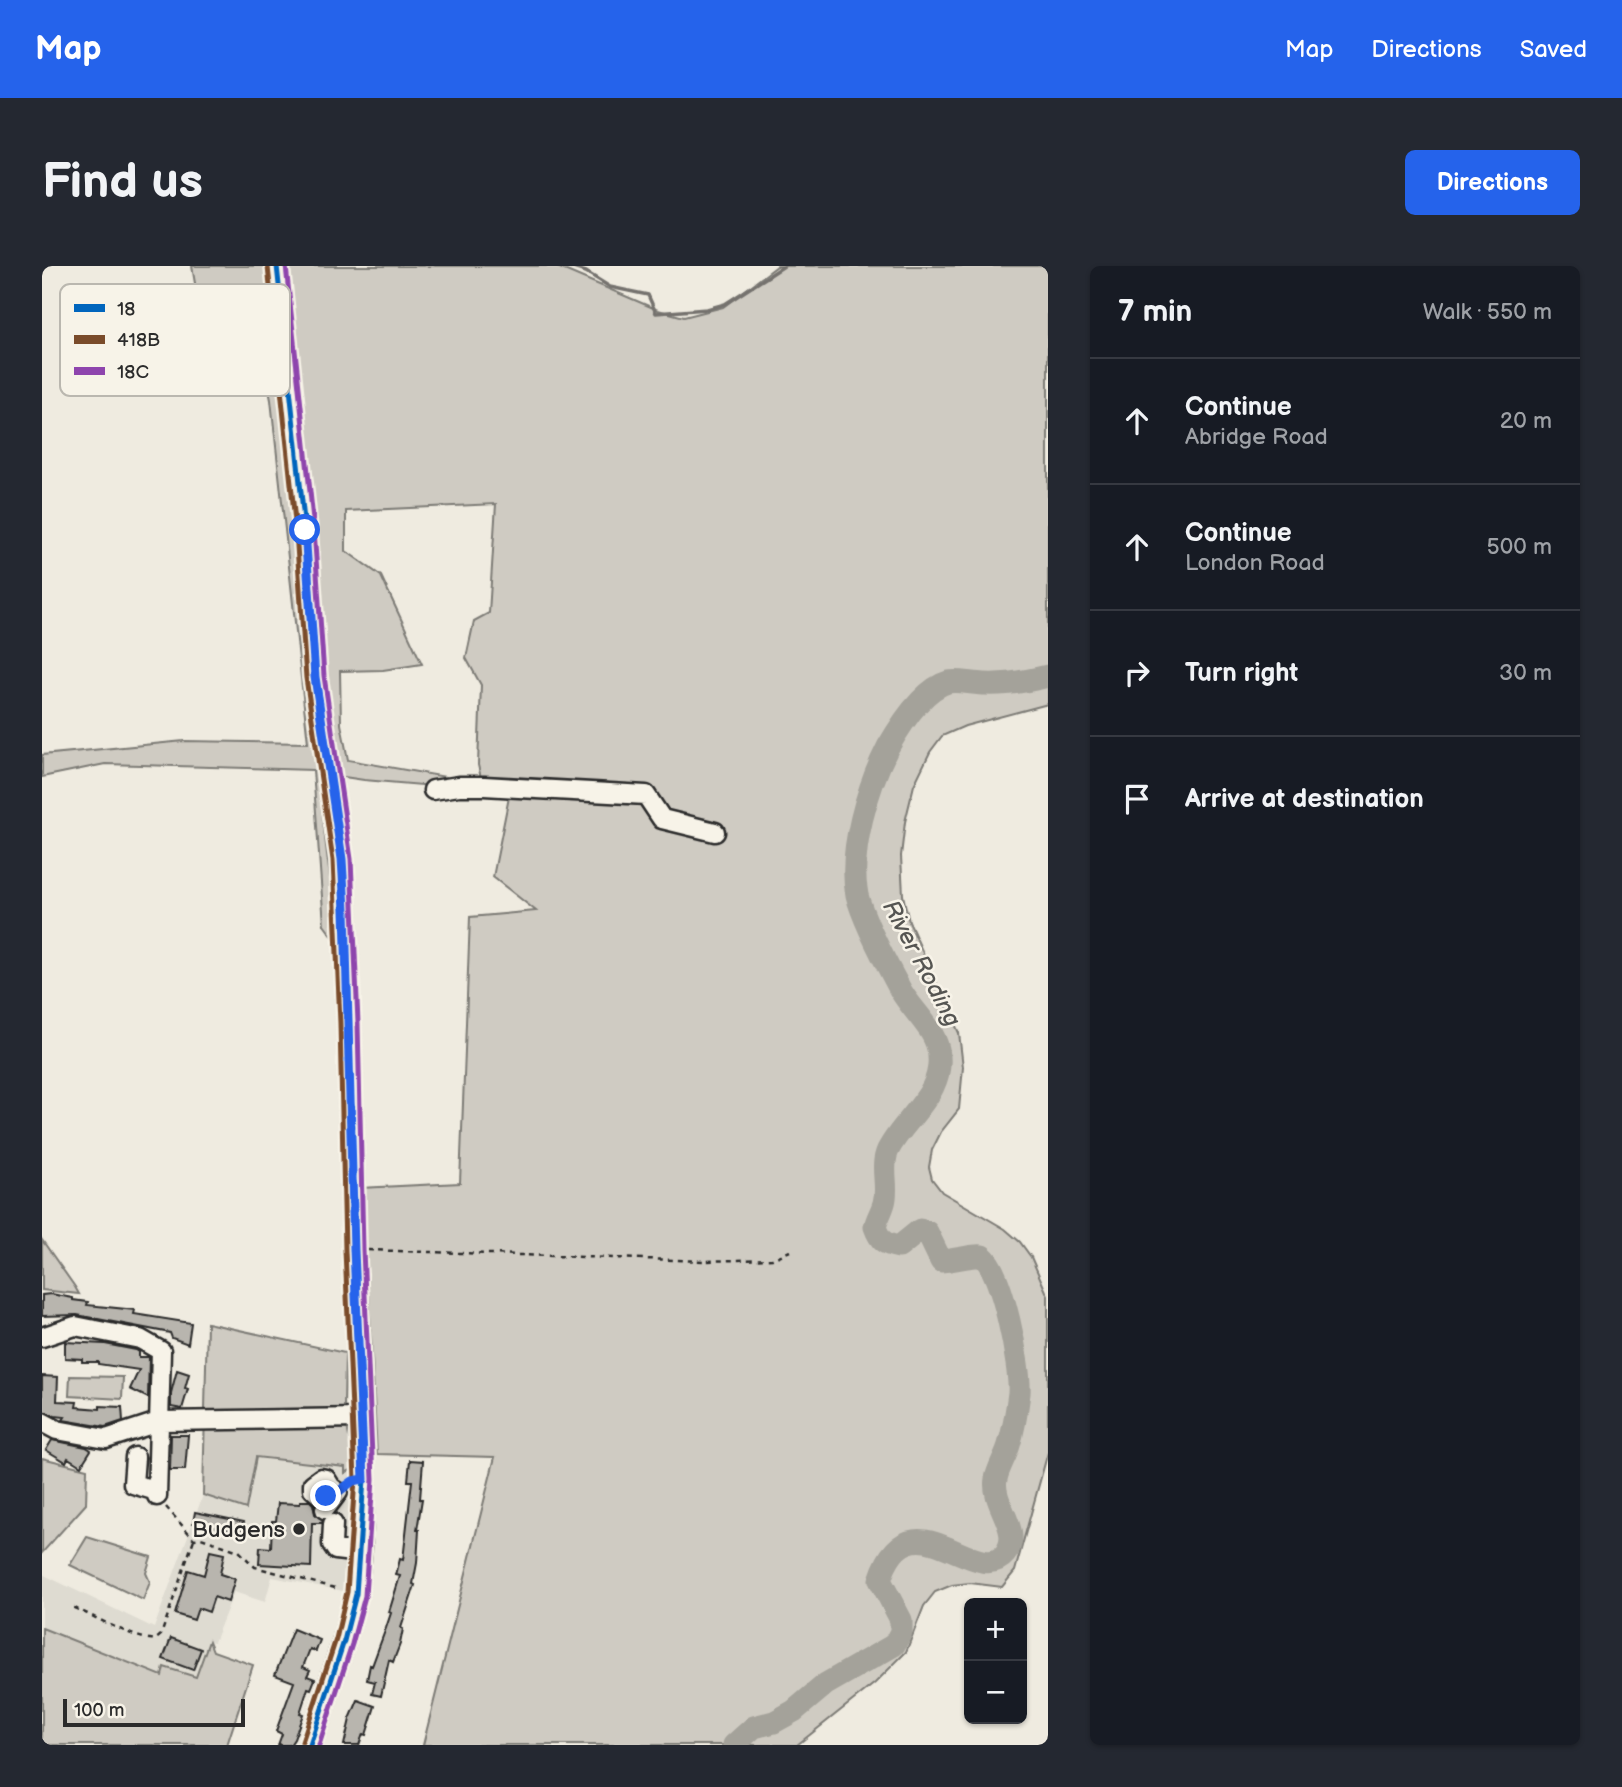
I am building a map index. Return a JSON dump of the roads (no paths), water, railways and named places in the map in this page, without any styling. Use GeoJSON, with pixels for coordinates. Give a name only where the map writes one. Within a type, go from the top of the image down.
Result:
{"type":"FeatureCollection","features":[{"type":"Feature","properties":{"kind":"main road"},"geometry":{"type":"LineString","coordinates":[[277,266],[279,284]]}},
{"type":"Feature","properties":{"kind":"main road"},"geometry":{"type":"LineString","coordinates":[[290,394],[308,572],[315,677],[342,859],[364,1479],[356,1594],[344,1641],[310,1745]]}},
{"type":"Feature","properties":{"kind":"street"},"geometry":{"type":"LineString","coordinates":[[433,790],[484,786],[646,795],[662,819],[715,832]]}},
{"type":"Feature","properties":{"kind":"street"},"geometry":{"type":"LineString","coordinates":[[42,1337],[75,1326],[140,1339],[161,1350],[157,1493],[132,1484],[135,1457]]}},
{"type":"Feature","properties":{"kind":"street"},"geometry":{"type":"LineString","coordinates":[[42,1422],[57,1430],[106,1439],[161,1421],[362,1418]]}},
{"type":"Feature","properties":{"kind":"street"},"geometry":{"type":"LineString","coordinates":[[360,1553],[336,1550],[332,1544],[331,1508],[353,1481],[364,1479]]}},
{"type":"Feature","properties":{"kind":"waterway"},"geometry":{"type":"LineString","coordinates":[[567,266],[586,272],[610,287],[648,295],[656,313],[707,309],[725,304],[784,266]]}},
{"type":"Feature","properties":{"kind":"waterway","name":"River Roding"},"geometry":{"type":"LineString","coordinates":[[734,1745],[754,1727],[774,1722],[794,1711],[826,1684],[894,1645],[901,1632],[901,1620],[880,1580],[893,1554],[908,1542],[925,1541],[977,1560],[992,1561],[1005,1554],[1010,1545],[1011,1536],[998,1498],[996,1479],[1012,1432],[1019,1380],[1009,1320],[996,1279],[982,1256],[941,1261],[927,1232],[920,1230],[899,1247],[883,1241],[875,1227],[885,1197],[885,1163],[888,1150],[931,1091],[939,1065],[938,1049],[932,1033],[901,991],[865,918],[857,895],[855,859],[873,780],[888,747],[921,700],[948,682],[1001,684],[1048,676]]}},
{"type":"Feature","properties":{"kind":"place","name":"Budgens"},"geometry":{"type":"Point","coordinates":[299,1529]}}]}
